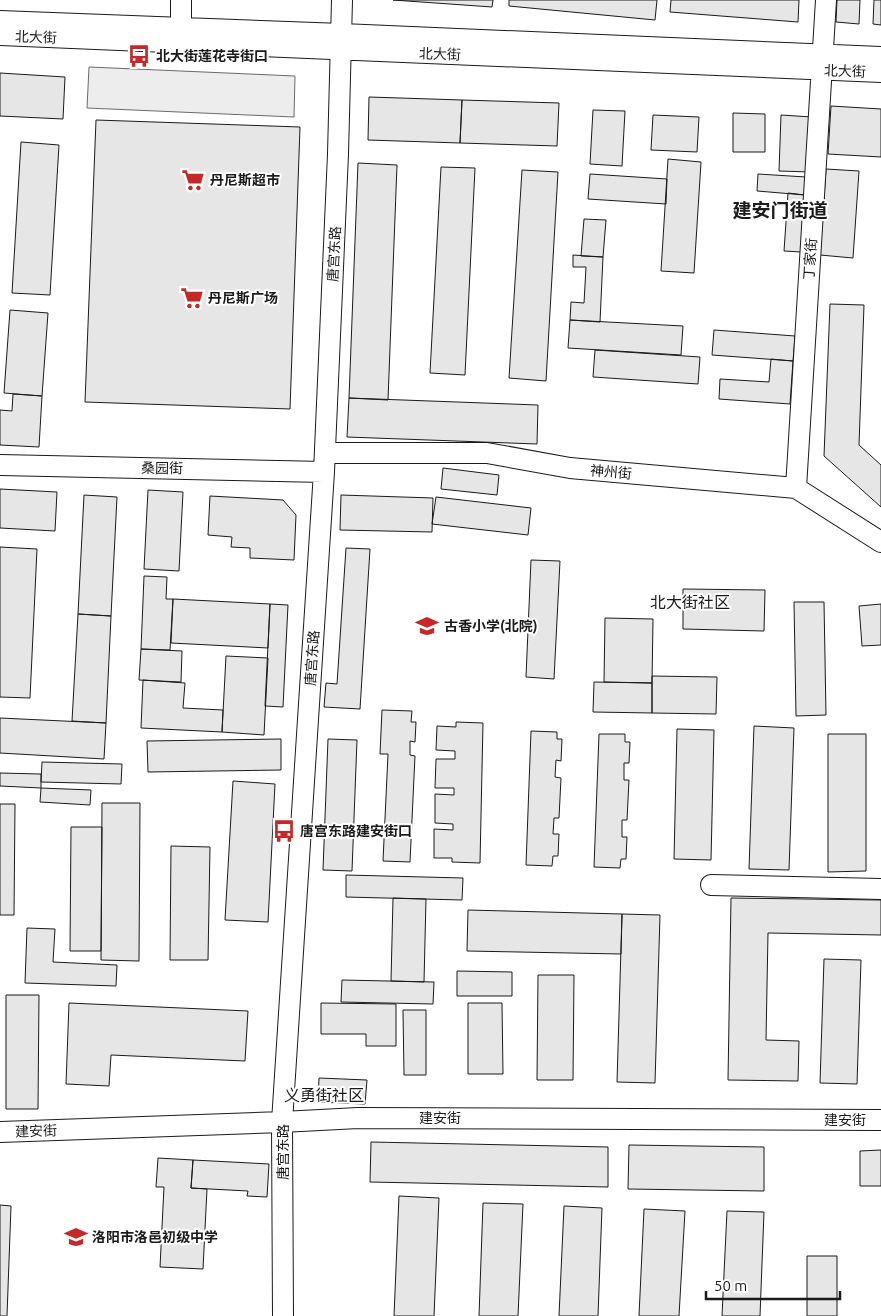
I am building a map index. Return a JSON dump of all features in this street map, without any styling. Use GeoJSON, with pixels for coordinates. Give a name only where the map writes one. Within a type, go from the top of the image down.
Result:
{"type":"FeatureCollection","features":[{"type":"Feature","properties":{"kind":"street"},"geometry":{"type":"LineString","coordinates":[[181,0],[181,28]]}},
{"type":"Feature","properties":{"kind":"street","name":"唐宫东路"},"geometry":{"type":"LineString","coordinates":[[283,1316],[282,1122],[325,463],[338,164],[342,0]]}},
{"type":"Feature","properties":{"kind":"street","name":"丁家街"},"geometry":{"type":"LineString","coordinates":[[796,488],[826,0]]}},
{"type":"Feature","properties":{"kind":"street","name":"北大街"},"geometry":{"type":"LineString","coordinates":[[0,21],[181,28],[341,42]]}},
{"type":"Feature","properties":{"kind":"street","name":"北大街"},"geometry":{"type":"LineString","coordinates":[[0,35],[341,42],[822,63],[881,72]]}},
{"type":"Feature","properties":{"kind":"street","name":"北大街"},"geometry":{"type":"LineString","coordinates":[[822,63],[881,57]]}},
{"type":"Feature","properties":{"kind":"street","name":"神州街"},"geometry":{"type":"LineString","coordinates":[[325,463],[486,453],[570,468],[796,488],[881,542]]}},
{"type":"Feature","properties":{"kind":"street","name":"桑园街"},"geometry":{"type":"LineString","coordinates":[[0,465],[325,463]]}},
{"type":"Feature","properties":{"kind":"street"},"geometry":{"type":"LineString","coordinates":[[711,885],[881,889]]}},
{"type":"Feature","properties":{"kind":"street","name":"建安街"},"geometry":{"type":"LineString","coordinates":[[0,1132],[358,1118],[881,1120]]}},
{"type":"Feature","properties":{"kind":"shaded area"},"geometry":{"type":"Polygon","coordinates":[[[89,67],[295,76],[294,117],[87,108],[89,67]]]}},
{"type":"Feature","properties":{"kind":"building"},"geometry":{"type":"Polygon","coordinates":[[[393,0],[493,0],[492,7],[393,0]]]}},
{"type":"Feature","properties":{"kind":"building"},"geometry":{"type":"Polygon","coordinates":[[[509,0],[657,0],[655,20],[509,6],[509,0]]]}},
{"type":"Feature","properties":{"kind":"building"},"geometry":{"type":"Polygon","coordinates":[[[671,0],[799,0],[798,22],[670,12],[671,0]]]}},
{"type":"Feature","properties":{"kind":"building"},"geometry":{"type":"Polygon","coordinates":[[[837,0],[860,0],[859,24],[836,22],[837,0]]]}},
{"type":"Feature","properties":{"kind":"building"},"geometry":{"type":"Polygon","coordinates":[[[874,0],[881,0],[881,25],[873,24],[874,0]]]}},
{"type":"Feature","properties":{"kind":"building"},"geometry":{"type":"Polygon","coordinates":[[[0,73],[65,77],[63,119],[0,116],[0,73]]]}},
{"type":"Feature","properties":{"kind":"building"},"geometry":{"type":"Polygon","coordinates":[[[369,97],[462,100],[460,143],[368,140],[369,97]]]}},
{"type":"Feature","properties":{"kind":"building"},"geometry":{"type":"Polygon","coordinates":[[[462,100],[559,103],[557,146],[460,143],[462,100]]]}},
{"type":"Feature","properties":{"kind":"building"},"geometry":{"type":"Polygon","coordinates":[[[831,106],[881,109],[881,157],[828,154],[831,106]]]}},
{"type":"Feature","properties":{"kind":"building"},"geometry":{"type":"Polygon","coordinates":[[[593,110],[625,111],[622,166],[590,164],[593,110]]]}},
{"type":"Feature","properties":{"kind":"building"},"geometry":{"type":"Polygon","coordinates":[[[733,113],[765,114],[765,152],[733,152],[733,113]]]}},
{"type":"Feature","properties":{"kind":"building"},"geometry":{"type":"Polygon","coordinates":[[[653,115],[699,117],[697,152],[651,150],[653,115]]]}},
{"type":"Feature","properties":{"kind":"building"},"geometry":{"type":"Polygon","coordinates":[[[781,115],[812,117],[810,172],[779,171],[781,115]]]}},
{"type":"Feature","properties":{"kind":"building","name":"丹尼斯广场"},"geometry":{"type":"Polygon","coordinates":[[[96,120],[300,127],[290,409],[85,402],[96,120]]]}},
{"type":"Feature","properties":{"kind":"building"},"geometry":{"type":"Polygon","coordinates":[[[21,142],[59,145],[50,295],[12,293],[21,142]]]}},
{"type":"Feature","properties":{"kind":"building"},"geometry":{"type":"Polygon","coordinates":[[[668,159],[701,162],[694,273],[661,271],[668,159]]]}},
{"type":"Feature","properties":{"kind":"building"},"geometry":{"type":"Polygon","coordinates":[[[358,163],[397,165],[388,400],[349,398],[358,163]]]}},
{"type":"Feature","properties":{"kind":"building"},"geometry":{"type":"Polygon","coordinates":[[[441,167],[475,168],[465,375],[430,373],[441,167]]]}},
{"type":"Feature","properties":{"kind":"building"},"geometry":{"type":"Polygon","coordinates":[[[826,169],[859,171],[853,258],[820,255],[826,169]]]}},
{"type":"Feature","properties":{"kind":"building"},"geometry":{"type":"Polygon","coordinates":[[[522,170],[558,172],[546,381],[509,378],[522,170]]]}},
{"type":"Feature","properties":{"kind":"building"},"geometry":{"type":"Polygon","coordinates":[[[590,174],[667,179],[666,204],[588,199],[590,174]]]}},
{"type":"Feature","properties":{"kind":"building"},"geometry":{"type":"Polygon","coordinates":[[[758,174],[806,177],[805,195],[757,191],[758,174]]]}},
{"type":"Feature","properties":{"kind":"building"},"geometry":{"type":"Polygon","coordinates":[[[788,193],[805,195],[801,252],[784,251],[788,193]]]}},
{"type":"Feature","properties":{"kind":"building"},"geometry":{"type":"Polygon","coordinates":[[[584,219],[606,220],[603,257],[581,256],[584,219]]]}},
{"type":"Feature","properties":{"kind":"building"},"geometry":{"type":"Polygon","coordinates":[[[573,255],[603,257],[600,322],[570,320],[571,302],[584,303],[586,267],[573,267],[573,255]]]}},
{"type":"Feature","properties":{"kind":"building"},"geometry":{"type":"Polygon","coordinates":[[[830,304],[864,305],[859,445],[881,465],[881,507],[824,456],[830,304]]]}},
{"type":"Feature","properties":{"kind":"building"},"geometry":{"type":"Polygon","coordinates":[[[10,310],[48,313],[42,396],[4,393],[10,310]]]}},
{"type":"Feature","properties":{"kind":"building"},"geometry":{"type":"Polygon","coordinates":[[[570,320],[683,326],[681,355],[568,348],[570,320]]]}},
{"type":"Feature","properties":{"kind":"building"},"geometry":{"type":"Polygon","coordinates":[[[714,330],[795,336],[793,361],[712,355],[714,330]]]}},
{"type":"Feature","properties":{"kind":"building"},"geometry":{"type":"Polygon","coordinates":[[[595,350],[700,357],[698,384],[593,377],[595,350]]]}},
{"type":"Feature","properties":{"kind":"building"},"geometry":{"type":"Polygon","coordinates":[[[771,359],[793,361],[790,404],[719,399],[720,379],[769,382],[771,359]]]}},
{"type":"Feature","properties":{"kind":"building"},"geometry":{"type":"Polygon","coordinates":[[[13,394],[42,396],[39,447],[0,445],[0,410],[12,411],[13,394]]]}},
{"type":"Feature","properties":{"kind":"building"},"geometry":{"type":"Polygon","coordinates":[[[349,398],[538,405],[537,444],[347,437],[349,398]]]}},
{"type":"Feature","properties":{"kind":"building"},"geometry":{"type":"Polygon","coordinates":[[[443,468],[499,475],[497,495],[441,489],[443,468]]]}},
{"type":"Feature","properties":{"kind":"building"},"geometry":{"type":"Polygon","coordinates":[[[0,489],[57,492],[55,531],[0,528],[0,489]]]}},
{"type":"Feature","properties":{"kind":"building"},"geometry":{"type":"Polygon","coordinates":[[[148,490],[183,492],[179,571],[144,569],[148,490]]]}},
{"type":"Feature","properties":{"kind":"building"},"geometry":{"type":"Polygon","coordinates":[[[84,495],[117,497],[111,616],[78,614],[84,495]]]}},
{"type":"Feature","properties":{"kind":"building"},"geometry":{"type":"Polygon","coordinates":[[[341,495],[433,498],[432,532],[340,530],[341,495]]]}},
{"type":"Feature","properties":{"kind":"building"},"geometry":{"type":"Polygon","coordinates":[[[210,496],[283,500],[296,515],[294,560],[250,558],[250,548],[231,547],[232,537],[208,535],[210,496]]]}},
{"type":"Feature","properties":{"kind":"building"},"geometry":{"type":"Polygon","coordinates":[[[436,497],[531,508],[528,535],[432,524],[436,497]]]}},
{"type":"Feature","properties":{"kind":"building"},"geometry":{"type":"Polygon","coordinates":[[[0,547],[37,549],[30,698],[0,697],[0,547]]]}},
{"type":"Feature","properties":{"kind":"building"},"geometry":{"type":"Polygon","coordinates":[[[346,548],[370,549],[360,709],[324,707],[326,683],[337,684],[346,548]]]}},
{"type":"Feature","properties":{"kind":"building"},"geometry":{"type":"Polygon","coordinates":[[[531,560],[560,561],[554,679],[526,677],[531,560]]]}},
{"type":"Feature","properties":{"kind":"building"},"geometry":{"type":"Polygon","coordinates":[[[144,576],[167,577],[166,599],[173,599],[170,650],[141,649],[144,576]]]}},
{"type":"Feature","properties":{"kind":"building"},"geometry":{"type":"Polygon","coordinates":[[[683,589],[765,590],[764,631],[683,629],[683,589]]]}},
{"type":"Feature","properties":{"kind":"building"},"geometry":{"type":"Polygon","coordinates":[[[173,599],[270,604],[268,648],[171,643],[173,599]]]}},
{"type":"Feature","properties":{"kind":"building"},"geometry":{"type":"Polygon","coordinates":[[[794,602],[824,602],[826,715],[796,716],[794,602]]]}},
{"type":"Feature","properties":{"kind":"building"},"geometry":{"type":"Polygon","coordinates":[[[270,604],[288,605],[283,707],[265,706],[270,604]]]}},
{"type":"Feature","properties":{"kind":"building"},"geometry":{"type":"Polygon","coordinates":[[[881,604],[881,645],[862,646],[859,606],[881,604]]]}},
{"type":"Feature","properties":{"kind":"building"},"geometry":{"type":"Polygon","coordinates":[[[78,614],[111,616],[106,723],[72,721],[78,614]]]}},
{"type":"Feature","properties":{"kind":"building"},"geometry":{"type":"Polygon","coordinates":[[[605,618],[653,619],[652,683],[604,682],[605,618]]]}},
{"type":"Feature","properties":{"kind":"building"},"geometry":{"type":"Polygon","coordinates":[[[141,649],[182,651],[181,682],[139,680],[141,649]]]}},
{"type":"Feature","properties":{"kind":"building"},"geometry":{"type":"Polygon","coordinates":[[[226,656],[268,658],[264,735],[222,732],[226,656]]]}},
{"type":"Feature","properties":{"kind":"building"},"geometry":{"type":"Polygon","coordinates":[[[652,676],[717,677],[716,714],[652,713],[652,676]]]}},
{"type":"Feature","properties":{"kind":"building"},"geometry":{"type":"Polygon","coordinates":[[[143,680],[185,683],[183,708],[223,710],[222,732],[141,728],[143,680]]]}},
{"type":"Feature","properties":{"kind":"building"},"geometry":{"type":"Polygon","coordinates":[[[594,682],[652,683],[652,713],[593,712],[594,682]]]}},
{"type":"Feature","properties":{"kind":"building"},"geometry":{"type":"Polygon","coordinates":[[[382,710],[412,711],[411,722],[416,722],[415,742],[410,741],[410,755],[415,756],[410,862],[383,861],[388,754],[380,754],[382,710]]]}},
{"type":"Feature","properties":{"kind":"building"},"geometry":{"type":"Polygon","coordinates":[[[0,718],[106,723],[104,759],[0,753],[0,718]]]}},
{"type":"Feature","properties":{"kind":"building"},"geometry":{"type":"Polygon","coordinates":[[[456,722],[483,723],[480,863],[452,862],[452,858],[434,858],[434,829],[453,830],[453,824],[435,823],[435,794],[454,795],[454,788],[435,788],[436,759],[455,759],[455,751],[436,750],[437,726],[456,727],[456,722]]]}},
{"type":"Feature","properties":{"kind":"building"},"geometry":{"type":"Polygon","coordinates":[[[754,726],[794,728],[789,870],[749,869],[754,726]]]}},
{"type":"Feature","properties":{"kind":"building"},"geometry":{"type":"Polygon","coordinates":[[[677,729],[714,730],[711,860],[674,859],[677,729]]]}},
{"type":"Feature","properties":{"kind":"building"},"geometry":{"type":"Polygon","coordinates":[[[531,731],[557,732],[557,739],[562,739],[561,761],[556,760],[555,777],[561,778],[559,818],[554,818],[553,834],[559,834],[558,856],[553,856],[552,866],[526,865],[531,731]]]}},
{"type":"Feature","properties":{"kind":"building"},"geometry":{"type":"Polygon","coordinates":[[[599,734],[625,734],[625,742],[630,742],[629,763],[624,763],[624,780],[629,780],[627,820],[622,820],[622,837],[627,837],[626,859],[621,859],[620,868],[594,867],[599,734]]]}},
{"type":"Feature","properties":{"kind":"building"},"geometry":{"type":"Polygon","coordinates":[[[828,734],[866,734],[866,871],[828,872],[828,734]]]}},
{"type":"Feature","properties":{"kind":"building"},"geometry":{"type":"Polygon","coordinates":[[[281,739],[281,770],[148,772],[147,741],[281,739]]]}},
{"type":"Feature","properties":{"kind":"building"},"geometry":{"type":"Polygon","coordinates":[[[328,739],[357,740],[352,871],[323,870],[328,739]]]}},
{"type":"Feature","properties":{"kind":"building"},"geometry":{"type":"Polygon","coordinates":[[[42,762],[122,764],[121,784],[41,782],[42,762]]]}},
{"type":"Feature","properties":{"kind":"building"},"geometry":{"type":"Polygon","coordinates":[[[0,773],[41,774],[41,788],[0,786],[0,773]]]}},
{"type":"Feature","properties":{"kind":"building"},"geometry":{"type":"Polygon","coordinates":[[[233,781],[275,784],[268,922],[225,920],[233,781]]]}},
{"type":"Feature","properties":{"kind":"building"},"geometry":{"type":"Polygon","coordinates":[[[41,788],[91,790],[90,805],[40,802],[41,788]]]}},
{"type":"Feature","properties":{"kind":"building"},"geometry":{"type":"Polygon","coordinates":[[[102,803],[140,803],[139,961],[101,960],[102,803]]]}},
{"type":"Feature","properties":{"kind":"building"},"geometry":{"type":"Polygon","coordinates":[[[0,804],[15,804],[14,915],[0,915],[0,804]]]}},
{"type":"Feature","properties":{"kind":"building"},"geometry":{"type":"Polygon","coordinates":[[[71,827],[102,827],[101,951],[70,951],[71,827]]]}},
{"type":"Feature","properties":{"kind":"building"},"geometry":{"type":"Polygon","coordinates":[[[171,846],[210,847],[208,960],[170,960],[171,846]]]}},
{"type":"Feature","properties":{"kind":"building"},"geometry":{"type":"Polygon","coordinates":[[[346,875],[463,878],[462,900],[346,897],[346,875]]]}},
{"type":"Feature","properties":{"kind":"building"},"geometry":{"type":"Polygon","coordinates":[[[393,898],[426,899],[424,982],[391,981],[393,898]]]}},
{"type":"Feature","properties":{"kind":"building"},"geometry":{"type":"Polygon","coordinates":[[[731,898],[881,900],[881,935],[768,933],[766,1040],[799,1041],[798,1081],[728,1080],[731,898]]]}},
{"type":"Feature","properties":{"kind":"building"},"geometry":{"type":"Polygon","coordinates":[[[468,910],[622,914],[621,954],[467,951],[468,910]]]}},
{"type":"Feature","properties":{"kind":"building"},"geometry":{"type":"Polygon","coordinates":[[[622,914],[660,915],[655,1083],[617,1082],[622,914]]]}},
{"type":"Feature","properties":{"kind":"building"},"geometry":{"type":"Polygon","coordinates":[[[27,928],[55,929],[53,962],[117,965],[116,986],[25,983],[27,928]]]}},
{"type":"Feature","properties":{"kind":"building"},"geometry":{"type":"Polygon","coordinates":[[[824,959],[861,960],[857,1084],[820,1083],[824,959]]]}},
{"type":"Feature","properties":{"kind":"building"},"geometry":{"type":"Polygon","coordinates":[[[457,971],[512,972],[512,996],[457,996],[457,971]]]}},
{"type":"Feature","properties":{"kind":"building"},"geometry":{"type":"Polygon","coordinates":[[[538,975],[574,975],[573,1080],[537,1080],[538,975]]]}},
{"type":"Feature","properties":{"kind":"building"},"geometry":{"type":"Polygon","coordinates":[[[342,980],[434,982],[433,1004],[341,1002],[342,980]]]}},
{"type":"Feature","properties":{"kind":"building"},"geometry":{"type":"Polygon","coordinates":[[[6,995],[39,995],[38,1109],[6,1109],[6,995]]]}},
{"type":"Feature","properties":{"kind":"building"},"geometry":{"type":"Polygon","coordinates":[[[69,1003],[248,1011],[245,1061],[111,1055],[109,1086],[66,1084],[69,1003]]]}},
{"type":"Feature","properties":{"kind":"building"},"geometry":{"type":"Polygon","coordinates":[[[321,1003],[396,1004],[396,1046],[366,1046],[366,1034],[321,1034],[321,1003]]]}},
{"type":"Feature","properties":{"kind":"building"},"geometry":{"type":"Polygon","coordinates":[[[468,1003],[502,1003],[503,1074],[468,1074],[468,1003]]]}},
{"type":"Feature","properties":{"kind":"building"},"geometry":{"type":"Polygon","coordinates":[[[403,1010],[426,1010],[426,1075],[404,1075],[403,1010]]]}},
{"type":"Feature","properties":{"kind":"building"},"geometry":{"type":"Polygon","coordinates":[[[319,1078],[367,1080],[365,1104],[318,1102],[319,1078]]]}},
{"type":"Feature","properties":{"kind":"building"},"geometry":{"type":"Polygon","coordinates":[[[371,1142],[608,1147],[608,1187],[370,1182],[371,1142]]]}},
{"type":"Feature","properties":{"kind":"building"},"geometry":{"type":"Polygon","coordinates":[[[629,1145],[764,1147],[764,1191],[628,1189],[629,1145]]]}},
{"type":"Feature","properties":{"kind":"building"},"geometry":{"type":"Polygon","coordinates":[[[881,1150],[881,1186],[860,1186],[860,1151],[881,1150]]]}},
{"type":"Feature","properties":{"kind":"building"},"geometry":{"type":"Polygon","coordinates":[[[158,1158],[193,1160],[191,1188],[207,1189],[203,1269],[160,1267],[164,1187],[156,1187],[158,1158]]]}},
{"type":"Feature","properties":{"kind":"building"},"geometry":{"type":"Polygon","coordinates":[[[193,1160],[269,1164],[267,1197],[247,1196],[248,1191],[191,1188],[193,1160]]]}},
{"type":"Feature","properties":{"kind":"building"},"geometry":{"type":"Polygon","coordinates":[[[399,1196],[439,1198],[434,1316],[394,1316],[399,1196]]]}},
{"type":"Feature","properties":{"kind":"building"},"geometry":{"type":"Polygon","coordinates":[[[483,1203],[523,1204],[518,1316],[479,1316],[483,1203]]]}},
{"type":"Feature","properties":{"kind":"building"},"geometry":{"type":"Polygon","coordinates":[[[0,1205],[11,1206],[7,1316],[0,1316],[0,1205]]]}},
{"type":"Feature","properties":{"kind":"building"},"geometry":{"type":"Polygon","coordinates":[[[564,1206],[602,1208],[598,1316],[559,1316],[564,1206]]]}},
{"type":"Feature","properties":{"kind":"building"},"geometry":{"type":"Polygon","coordinates":[[[644,1209],[685,1211],[679,1316],[639,1316],[644,1209]]]}},
{"type":"Feature","properties":{"kind":"building"},"geometry":{"type":"Polygon","coordinates":[[[727,1211],[764,1212],[760,1316],[722,1316],[727,1211]]]}},
{"type":"Feature","properties":{"kind":"building"},"geometry":{"type":"Polygon","coordinates":[[[807,1256],[837,1256],[837,1316],[807,1316],[807,1256]]]}},
{"type":"Feature","properties":{"kind":"place","name":"北大街莲花寺街口"},"geometry":{"type":"Point","coordinates":[139,56]}},
{"type":"Feature","properties":{"kind":"place","name":"丹尼斯超市"},"geometry":{"type":"Point","coordinates":[193,180]}},
{"type":"Feature","properties":{"kind":"place","name":"丹尼斯广场"},"geometry":{"type":"Point","coordinates":[192,298]}},
{"type":"Feature","properties":{"kind":"place","name":"古香小学(北院)"},"geometry":{"type":"Point","coordinates":[427,626]}},
{"type":"Feature","properties":{"kind":"place","name":"唐宫东路建安街口"},"geometry":{"type":"Point","coordinates":[284,831]}},
{"type":"Feature","properties":{"kind":"place","name":"洛阳市洛邑初级中学"},"geometry":{"type":"Point","coordinates":[76,1237]}},
{"type":"Feature","properties":{"kind":"district","name":"建安门街道"},"geometry":{"type":"Point","coordinates":[780,210]}},
{"type":"Feature","properties":{"kind":"district","name":"北大街社区"},"geometry":{"type":"Point","coordinates":[690,602]}},
{"type":"Feature","properties":{"kind":"district","name":"义勇街社区"},"geometry":{"type":"Point","coordinates":[324,1095]}}]}
